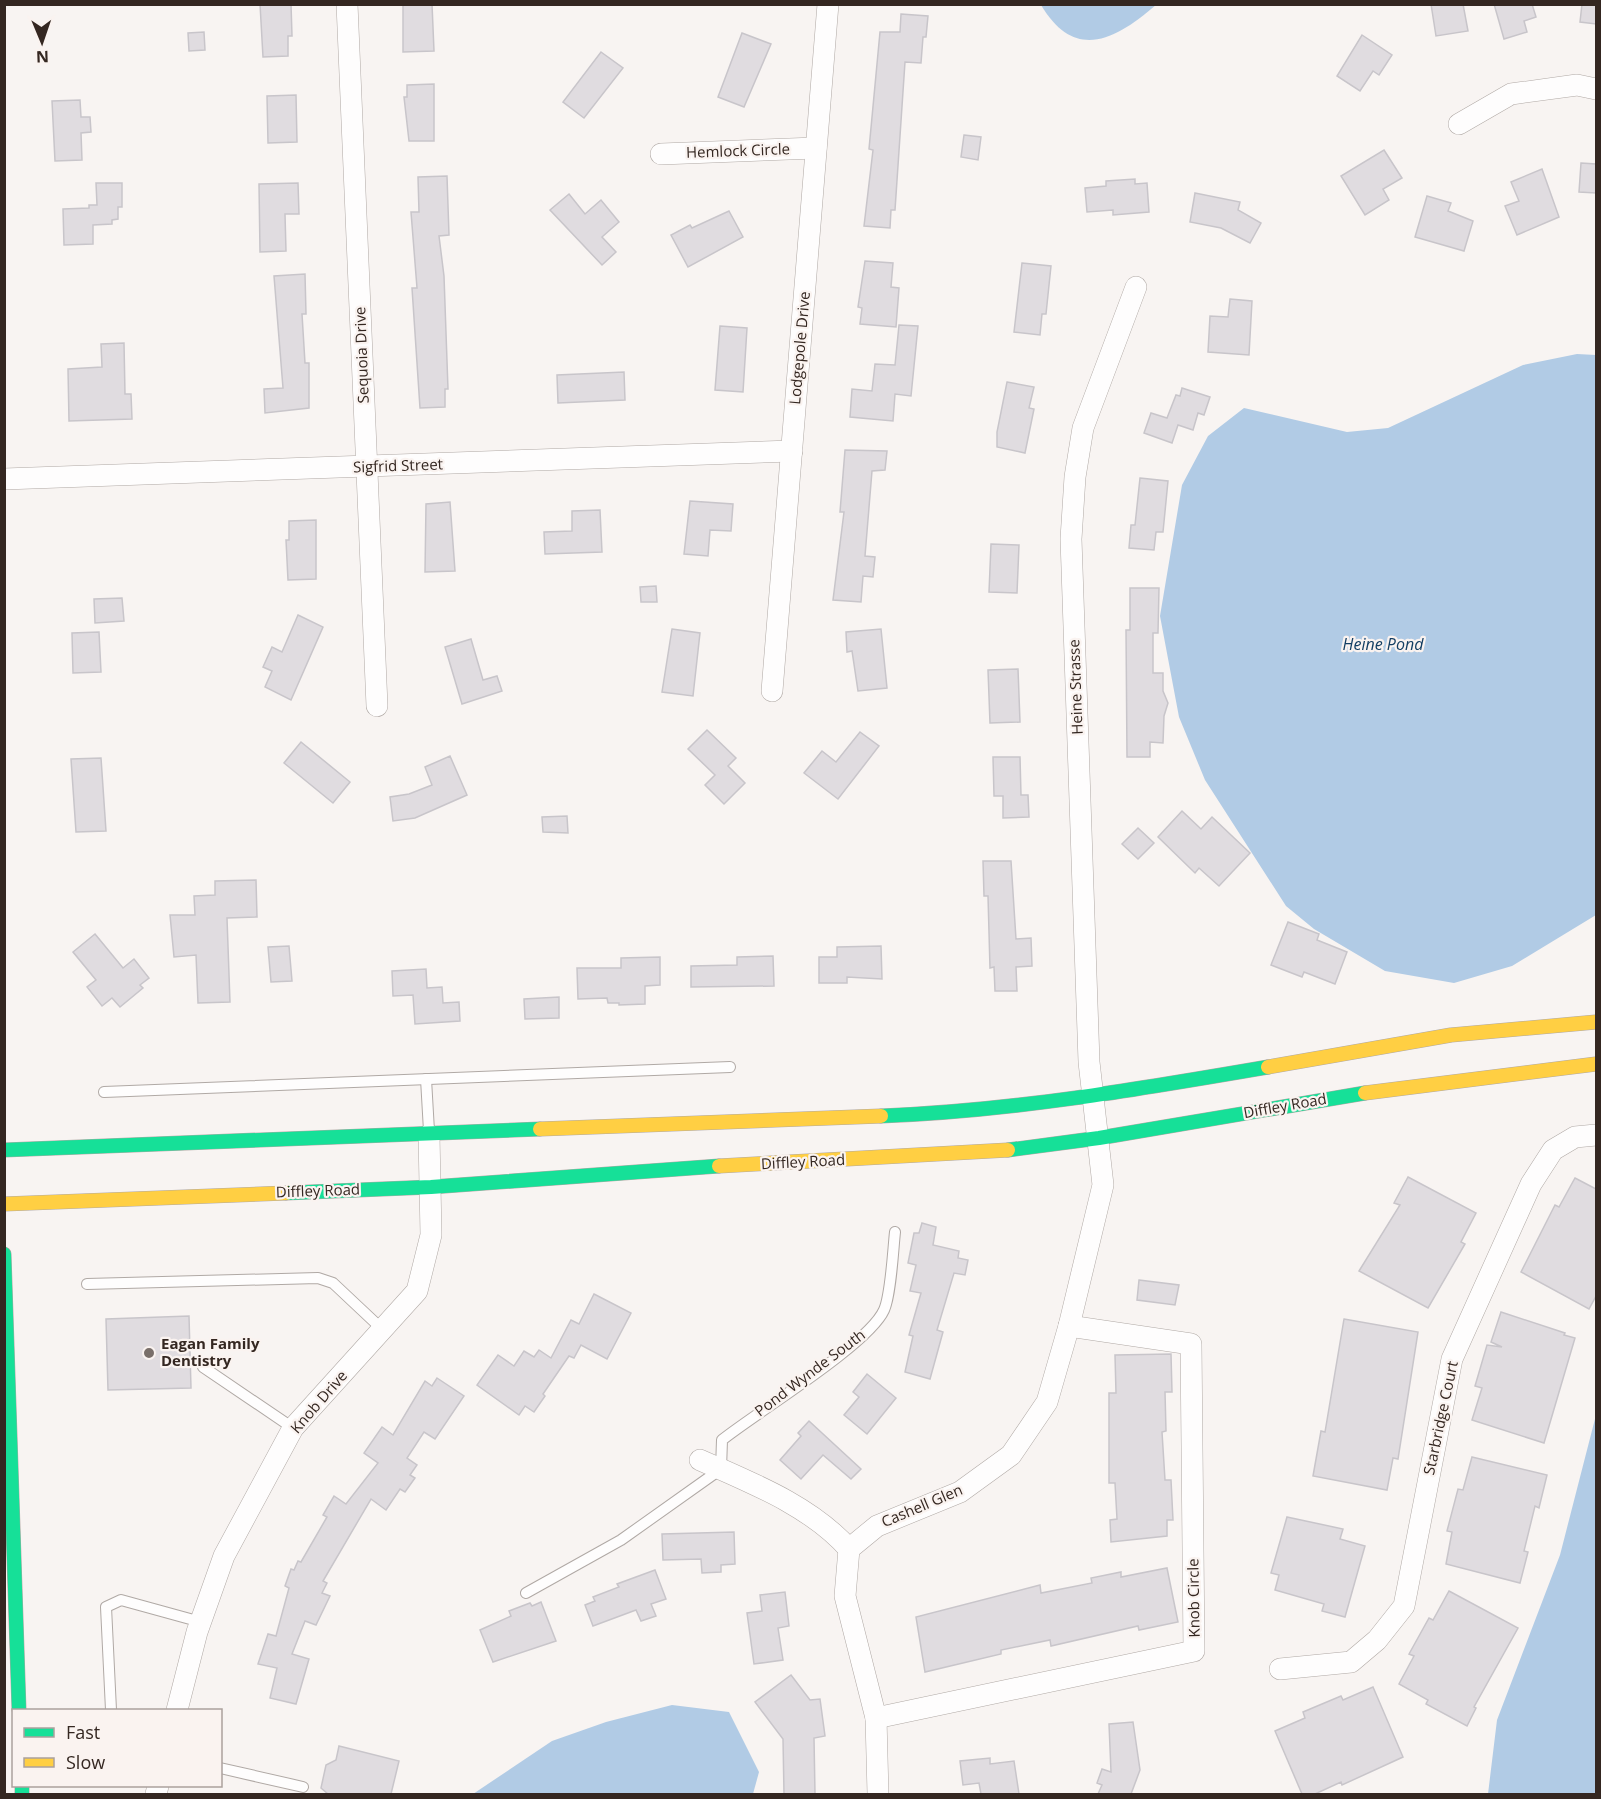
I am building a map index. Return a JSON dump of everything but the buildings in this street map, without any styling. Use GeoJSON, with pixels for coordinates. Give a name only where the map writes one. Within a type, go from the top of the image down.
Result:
{"type":"FeatureCollection","features":[{"type":"Feature","properties":{"kind":"main road"},"geometry":{"type":"LineString","coordinates":[[4,1150],[939,1114],[1094,1097],[1451,1035],[1596,1022]]}},
{"type":"Feature","properties":{"kind":"main road","name":"Diffley Road"},"geometry":{"type":"LineString","coordinates":[[4,1204],[431,1187],[623,1171],[990,1152],[1099,1138],[1386,1089],[1596,1064]]}},
{"type":"Feature","properties":{"kind":"main road"},"geometry":{"type":"LineString","coordinates":[[4,1254],[20,1709]]}},
{"type":"Feature","properties":{"kind":"street","name":"Sequoia Drive"},"geometry":{"type":"LineString","coordinates":[[347,4],[377,706]]}},
{"type":"Feature","properties":{"kind":"street","name":"Lodgepole Drive"},"geometry":{"type":"LineString","coordinates":[[772,691],[828,4]]}},
{"type":"Feature","properties":{"kind":"street"},"geometry":{"type":"LineString","coordinates":[[1459,124],[1511,94],[1577,85],[1596,88]]}},
{"type":"Feature","properties":{"kind":"street","name":"Hemlock Circle"},"geometry":{"type":"LineString","coordinates":[[661,154],[816,148]]}},
{"type":"Feature","properties":{"kind":"street","name":"Heine Strasse"},"geometry":{"type":"LineString","coordinates":[[1094,1097],[1089,1062],[1071,539],[1075,477],[1083,429],[1136,287]]}},
{"type":"Feature","properties":{"kind":"street","name":"Sigfrid Street"},"geometry":{"type":"LineString","coordinates":[[4,479],[792,451]]}},
{"type":"Feature","properties":{"kind":"street","name":"Cashell Glen"},"geometry":{"type":"LineString","coordinates":[[849,1549],[877,1526],[960,1492],[1011,1455],[1047,1402],[1069,1326],[1103,1185],[1094,1097]]}},
{"type":"Feature","properties":{"kind":"street","name":"Knob Drive"},"geometry":{"type":"LineString","coordinates":[[177,1709],[201,1622],[224,1556],[293,1428],[417,1292],[431,1235],[429,1135]]}},
{"type":"Feature","properties":{"kind":"street","name":"Starbridge Court"},"geometry":{"type":"LineString","coordinates":[[1280,1669],[1350,1662],[1377,1640],[1404,1606],[1452,1359],[1466,1323],[1531,1184],[1553,1150],[1575,1137],[1596,1135]]}},
{"type":"Feature","properties":{"kind":"street","name":"Knob Circle"},"geometry":{"type":"LineString","coordinates":[[876,1718],[1194,1651],[1191,1344],[1069,1326]]}},
{"type":"Feature","properties":{"kind":"street"},"geometry":{"type":"LineString","coordinates":[[700,1460],[798,1508],[835,1533],[849,1549],[845,1596],[876,1718],[878,1794]]}},
{"type":"Feature","properties":{"kind":"lane"},"geometry":{"type":"LineString","coordinates":[[104,1092],[730,1067]]}},
{"type":"Feature","properties":{"kind":"lane"},"geometry":{"type":"LineString","coordinates":[[426,1079],[429,1135]]}},
{"type":"Feature","properties":{"kind":"lane","name":"Pond Wynde South"},"geometry":{"type":"LineString","coordinates":[[720,1469],[722,1440],[824,1366],[872,1327],[885,1310],[895,1232]]}},
{"type":"Feature","properties":{"kind":"lane"},"geometry":{"type":"LineString","coordinates":[[87,1284],[318,1278],[333,1283],[383,1330]]}},
{"type":"Feature","properties":{"kind":"lane"},"geometry":{"type":"LineString","coordinates":[[203,1367],[293,1428]]}},
{"type":"Feature","properties":{"kind":"lane"},"geometry":{"type":"LineString","coordinates":[[526,1593],[621,1540],[720,1469]]}},
{"type":"Feature","properties":{"kind":"lane"},"geometry":{"type":"LineString","coordinates":[[111,1709],[106,1607],[121,1600],[201,1622]]}},
{"type":"Feature","properties":{"kind":"lane"},"geometry":{"type":"LineString","coordinates":[[222,1768],[303,1787]]}},
{"type":"Feature","properties":{"kind":"water"},"geometry":{"type":"Polygon","coordinates":[[[1041,5],[1156,5],[1126,28],[1096,40],[1082,39],[1068,34],[1054,23],[1041,5]]]}},
{"type":"Feature","properties":{"kind":"water","name":"Heine Pond"},"geometry":{"type":"Polygon","coordinates":[[[1577,354],[1596,355],[1596,915],[1512,966],[1454,983],[1385,971],[1314,929],[1286,906],[1205,780],[1179,717],[1160,616],[1182,485],[1208,436],[1244,408],[1347,432],[1388,428],[1523,365],[1577,354]]]}},
{"type":"Feature","properties":{"kind":"water"},"geometry":{"type":"Polygon","coordinates":[[[1596,1415],[1596,1794],[1488,1794],[1497,1720],[1560,1555],[1596,1415]]]}},
{"type":"Feature","properties":{"kind":"water"},"geometry":{"type":"Polygon","coordinates":[[[672,1705],[729,1712],[759,1772],[753,1794],[473,1794],[552,1741],[606,1722],[672,1705]]]}},
{"type":"Feature","properties":{"kind":"traffic: fast"},"geometry":{"type":"LineString","coordinates":[[881,1116],[1027,1104],[1124,1091],[1268,1067]]}},
{"type":"Feature","properties":{"kind":"traffic: fast"},"geometry":{"type":"LineString","coordinates":[[1008,1150],[1099,1138],[1365,1093]]}},
{"type":"Feature","properties":{"kind":"traffic: fast"},"geometry":{"type":"LineString","coordinates":[[4,1150],[540,1129]]}},
{"type":"Feature","properties":{"kind":"traffic: fast"},"geometry":{"type":"LineString","coordinates":[[286,1193],[431,1187],[719,1166]]}},
{"type":"Feature","properties":{"kind":"traffic: fast"},"geometry":{"type":"LineString","coordinates":[[4,1254],[19,1709]]}},
{"type":"Feature","properties":{"kind":"traffic: fast"},"geometry":{"type":"LineString","coordinates":[[22,1787],[22,1794]]}},
{"type":"Feature","properties":{"kind":"traffic: slow"},"geometry":{"type":"LineString","coordinates":[[1268,1067],[1451,1035],[1596,1022]]}},
{"type":"Feature","properties":{"kind":"traffic: slow"},"geometry":{"type":"LineString","coordinates":[[1365,1093],[1596,1064]]}},
{"type":"Feature","properties":{"kind":"traffic: slow"},"geometry":{"type":"LineString","coordinates":[[540,1129],[881,1116]]}},
{"type":"Feature","properties":{"kind":"traffic: slow"},"geometry":{"type":"LineString","coordinates":[[719,1166],[1008,1150]]}},
{"type":"Feature","properties":{"kind":"traffic: slow"},"geometry":{"type":"LineString","coordinates":[[4,1204],[286,1193]]}},
{"type":"Feature","properties":{"kind":"place","name":"Eagan Family Dentistry"},"geometry":{"type":"Point","coordinates":[149,1353]}}]}
